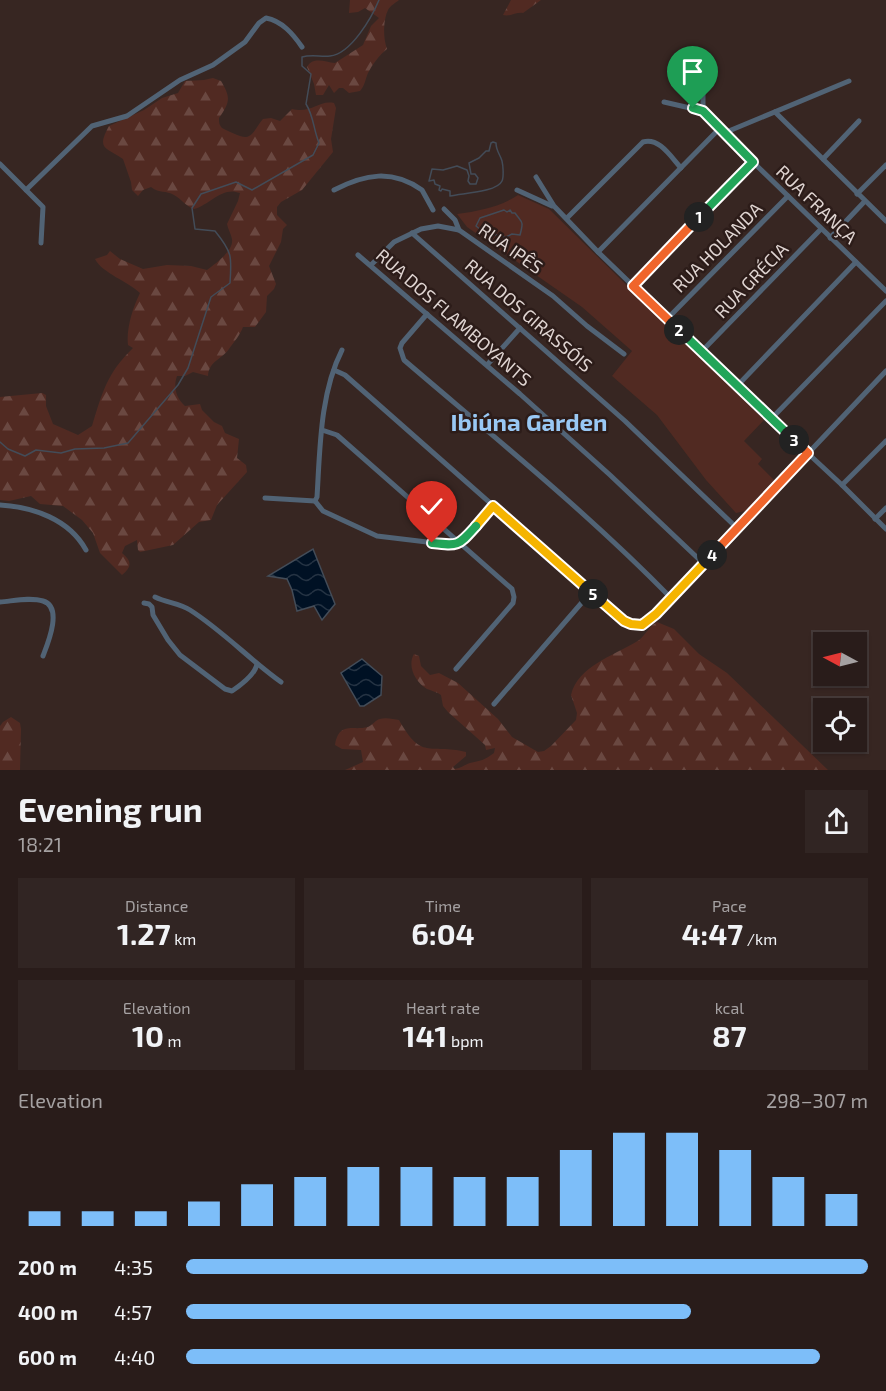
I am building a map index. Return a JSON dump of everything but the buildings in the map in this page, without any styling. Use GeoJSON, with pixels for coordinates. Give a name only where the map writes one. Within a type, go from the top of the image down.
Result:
{"type":"FeatureCollection","features":[{"type":"Feature","properties":{"kind":"street"},"geometry":{"type":"LineString","coordinates":[[26,190],[92,126],[127,116],[180,80],[213,65],[245,42],[259,23],[266,18],[285,27],[302,47]]}},
{"type":"Feature","properties":{"kind":"street"},"geometry":{"type":"LineString","coordinates":[[598,252],[681,168],[722,131],[849,81]]}},
{"type":"Feature","properties":{"kind":"street"},"geometry":{"type":"LineString","coordinates":[[664,102],[703,111],[703,87]]}},
{"type":"Feature","properties":{"kind":"street","name":"RUA FRANÇA"},"geometry":{"type":"LineString","coordinates":[[703,111],[886,291]]}},
{"type":"Feature","properties":{"kind":"street"},"geometry":{"type":"LineString","coordinates":[[775,112],[886,221]]}},
{"type":"Feature","properties":{"kind":"street"},"geometry":{"type":"LineString","coordinates":[[823,159],[859,121]]}},
{"type":"Feature","properties":{"kind":"street"},"geometry":{"type":"LineString","coordinates":[[567,218],[643,142],[653,141],[658,144],[681,168]]}},
{"type":"Feature","properties":{"kind":"street"},"geometry":{"type":"LineString","coordinates":[[633,286],[753,162]]}},
{"type":"Feature","properties":{"kind":"street"},"geometry":{"type":"LineString","coordinates":[[0,164],[42,207],[41,243]]}},
{"type":"Feature","properties":{"kind":"street"},"geometry":{"type":"LineString","coordinates":[[857,194],[886,165]]}},
{"type":"Feature","properties":{"kind":"street"},"geometry":{"type":"LineString","coordinates":[[334,190],[372,176],[388,176],[422,190],[433,210]]}},
{"type":"Feature","properties":{"kind":"street"},"geometry":{"type":"LineString","coordinates":[[536,177],[554,206],[598,252],[886,529]]}},
{"type":"Feature","properties":{"kind":"street"},"geometry":{"type":"LineString","coordinates":[[517,190],[554,206]]}},
{"type":"Feature","properties":{"kind":"street","name":"RUA HOLANDA"},"geometry":{"type":"LineString","coordinates":[[668,318],[788,196]]}},
{"type":"Feature","properties":{"kind":"street"},"geometry":{"type":"LineString","coordinates":[[830,238],[865,201]]}},
{"type":"Feature","properties":{"kind":"street"},"geometry":{"type":"LineString","coordinates":[[444,209],[455,220],[459,230]]}},
{"type":"Feature","properties":{"kind":"street","name":"RUA IPÊS"},"geometry":{"type":"LineString","coordinates":[[371,266],[394,242],[429,226],[459,230],[553,296],[624,354]]}},
{"type":"Feature","properties":{"kind":"street","name":"RUA GRÉCIA"},"geometry":{"type":"LineString","coordinates":[[702,351],[821,229]]}},
{"type":"Feature","properties":{"kind":"street","name":"RUA DOS GIRASSÓIS"},"geometry":{"type":"LineString","coordinates":[[412,233],[626,421],[738,529]]}},
{"type":"Feature","properties":{"kind":"street","name":"RUA DOS FLAMBOYANTS"},"geometry":{"type":"LineString","coordinates":[[358,255],[487,365],[610,475],[704,564]]}},
{"type":"Feature","properties":{"kind":"street"},"geometry":{"type":"LineString","coordinates":[[738,386],[856,262]]}},
{"type":"Feature","properties":{"kind":"street"},"geometry":{"type":"LineString","coordinates":[[771,419],[886,301]]}},
{"type":"Feature","properties":{"kind":"street"},"geometry":{"type":"LineString","coordinates":[[427,314],[402,343],[400,348],[404,360],[587,517],[627,553],[671,598]]}},
{"type":"Feature","properties":{"kind":"street"},"geometry":{"type":"LineString","coordinates":[[487,365],[520,327]]}},
{"type":"Feature","properties":{"kind":"street"},"geometry":{"type":"LineString","coordinates":[[315,501],[322,430],[334,369],[342,350]]}},
{"type":"Feature","properties":{"kind":"street"},"geometry":{"type":"LineString","coordinates":[[334,369],[345,375],[624,621],[638,625],[647,622],[671,598],[886,371]]}},
{"type":"Feature","properties":{"kind":"street"},"geometry":{"type":"LineString","coordinates":[[322,430],[337,435],[511,587],[513,603],[456,669]]}},
{"type":"Feature","properties":{"kind":"street"},"geometry":{"type":"LineString","coordinates":[[842,485],[886,441]]}},
{"type":"Feature","properties":{"kind":"street"},"geometry":{"type":"LineString","coordinates":[[265,498],[315,501],[323,511],[377,536],[452,545],[461,543],[493,506]]}},
{"type":"Feature","properties":{"kind":"street"},"geometry":{"type":"LineString","coordinates":[[0,505],[28,509],[54,519],[73,531],[86,550]]}},
{"type":"Feature","properties":{"kind":"street"},"geometry":{"type":"LineString","coordinates":[[875,519],[886,508]]}},
{"type":"Feature","properties":{"kind":"street"},"geometry":{"type":"LineString","coordinates":[[432,543],[440,524]]}},
{"type":"Feature","properties":{"kind":"street"},"geometry":{"type":"LineString","coordinates":[[494,704],[591,592]]}},
{"type":"Feature","properties":{"kind":"street"},"geometry":{"type":"LineString","coordinates":[[155,597],[175,602],[190,610],[281,682]]}},
{"type":"Feature","properties":{"kind":"street"},"geometry":{"type":"LineString","coordinates":[[0,602],[32,600],[43,601],[50,606],[53,615],[51,632],[43,656]]}},
{"type":"Feature","properties":{"kind":"street"},"geometry":{"type":"LineString","coordinates":[[144,603],[152,607],[153,615],[180,655],[225,689],[232,691],[236,689],[256,670],[257,664]]}},
{"type":"Feature","properties":{"kind":"green space"},"geometry":{"type":"Polygon","coordinates":[[[350,0],[399,0],[386,14],[384,34],[387,49],[368,73],[360,91],[349,93],[339,88],[334,93],[329,85],[323,95],[316,95],[307,67],[319,60],[335,63],[363,45],[371,26],[379,18],[365,8],[349,13],[350,0]]]}},
{"type":"Feature","properties":{"kind":"green space"},"geometry":{"type":"Polygon","coordinates":[[[511,0],[541,0],[523,13],[503,15],[511,0]]]}},
{"type":"Feature","properties":{"kind":"green space"},"geometry":{"type":"Polygon","coordinates":[[[213,78],[221,81],[228,96],[227,104],[219,118],[220,125],[244,137],[251,135],[263,119],[271,118],[280,121],[292,109],[305,110],[324,103],[334,103],[336,108],[331,139],[333,152],[302,190],[281,202],[277,207],[277,215],[287,225],[283,229],[281,242],[269,266],[276,284],[267,296],[266,312],[255,327],[243,327],[226,353],[213,364],[208,376],[193,372],[185,376],[177,376],[175,388],[182,403],[185,406],[200,404],[202,410],[214,422],[222,426],[225,433],[239,439],[237,458],[246,465],[247,472],[217,505],[211,520],[199,522],[173,545],[140,552],[137,540],[125,546],[122,553],[130,564],[122,575],[100,553],[93,533],[82,520],[63,506],[40,504],[31,496],[9,501],[0,500],[0,397],[42,393],[46,395],[46,406],[53,424],[78,435],[92,426],[111,375],[133,348],[128,345],[128,332],[140,293],[103,269],[95,259],[107,255],[110,251],[120,259],[143,269],[167,265],[191,266],[207,270],[230,248],[232,239],[227,224],[240,193],[234,191],[222,194],[194,209],[177,197],[151,187],[143,190],[138,196],[132,190],[123,159],[103,144],[109,126],[144,110],[162,98],[178,93],[185,81],[213,78]]]}},
{"type":"Feature","properties":{"kind":"green space"},"geometry":{"type":"Polygon","coordinates":[[[518,195],[549,209],[764,420],[744,441],[762,459],[758,464],[775,481],[745,511],[736,513],[706,480],[657,415],[612,376],[632,351],[582,307],[467,227],[457,214],[489,208],[518,195]]]}},
{"type":"Feature","properties":{"kind":"green space"},"geometry":{"type":"Polygon","coordinates":[[[657,622],[674,629],[699,654],[727,673],[828,770],[345,770],[363,762],[361,750],[342,749],[335,745],[340,733],[347,728],[368,727],[382,718],[399,720],[407,733],[420,746],[466,752],[466,756],[453,767],[455,769],[482,760],[494,753],[495,748],[486,750],[485,745],[448,712],[443,706],[441,695],[427,689],[419,682],[413,673],[411,664],[414,654],[419,656],[421,666],[430,675],[439,673],[458,683],[498,719],[512,737],[538,752],[551,746],[576,720],[577,713],[571,695],[581,676],[598,663],[639,640],[657,622]]]}},
{"type":"Feature","properties":{"kind":"green space"},"geometry":{"type":"Polygon","coordinates":[[[11,717],[20,723],[20,770],[0,770],[0,726],[11,717]]]}},
{"type":"Feature","properties":{"kind":"water"},"geometry":{"type":"Polygon","coordinates":[[[313,549],[335,604],[322,620],[314,606],[297,611],[287,579],[268,576],[313,549]]]}},
{"type":"Feature","properties":{"kind":"water"},"geometry":{"type":"Polygon","coordinates":[[[362,659],[382,676],[381,695],[364,706],[360,706],[341,673],[362,659]]]}},
{"type":"Feature","properties":{"kind":"waterway"},"geometry":{"type":"LineString","coordinates":[[0,442],[8,449],[25,456],[36,450],[61,453],[75,449],[104,448],[128,443],[178,385],[188,368],[211,297],[230,283],[231,260],[225,244],[215,231],[195,229],[192,208],[201,194],[236,182],[252,190],[313,155],[319,143],[311,113],[306,104],[311,74],[302,66],[302,57],[330,56],[346,49],[360,34],[379,0]]}},
{"type":"Feature","properties":{"kind":"waterway"},"geometry":{"type":"LineString","coordinates":[[493,142],[496,143],[503,165],[503,179],[499,185],[487,190],[450,196],[450,191],[442,189],[441,191],[440,186],[435,184],[434,180],[429,181],[432,169],[443,170],[457,166],[467,170],[470,184],[476,184],[478,178],[475,174],[471,174],[469,163],[489,151],[493,142]]}},
{"type":"Feature","properties":{"kind":"waterway"},"geometry":{"type":"LineString","coordinates":[[504,210],[507,212],[510,210],[521,220],[520,235],[512,234],[504,238],[503,234],[489,236],[484,229],[481,230],[476,226],[480,218],[504,210]]}},
{"type":"Feature","properties":{"kind":"district","name":"Ibiúna Garden"},"geometry":{"type":"Point","coordinates":[529,421]}},
{"type":"Feature","properties":{"kind":"route"},"geometry":{"type":"LineString","coordinates":[[432,543],[457,545],[461,543],[493,506],[624,621],[642,625],[656,614],[808,453],[633,286],[753,162],[703,111],[693,108]]}}]}
